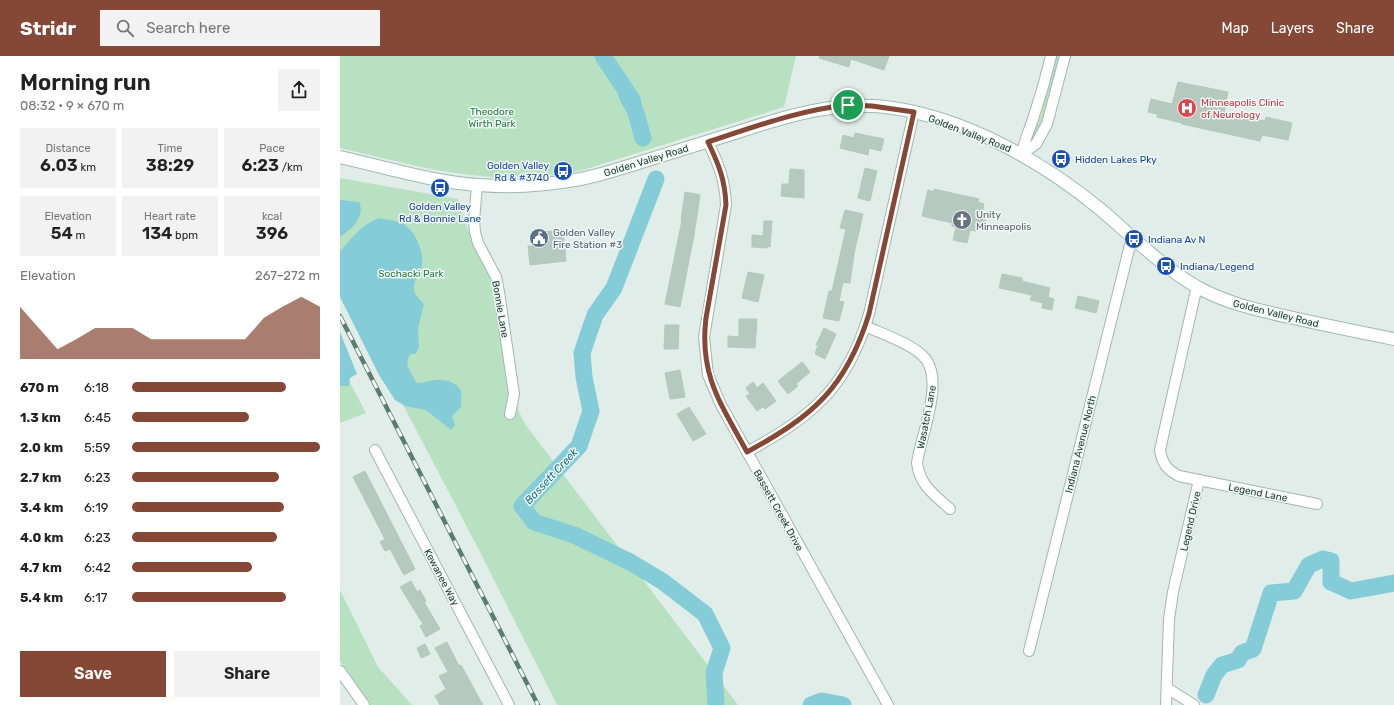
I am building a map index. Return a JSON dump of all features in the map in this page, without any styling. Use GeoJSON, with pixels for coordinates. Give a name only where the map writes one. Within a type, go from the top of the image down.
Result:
{"type":"FeatureCollection","features":[{"type":"Feature","properties":{"kind":"street"},"geometry":{"type":"LineString","coordinates":[[1022,154],[1024,137],[1031,125],[1051,56]]}},
{"type":"Feature","properties":{"kind":"street"},"geometry":{"type":"LineString","coordinates":[[1022,154],[1036,144],[1047,124],[1065,56]]}},
{"type":"Feature","properties":{"kind":"street","name":"Golden Valley Road"},"geometry":{"type":"LineString","coordinates":[[340,157],[433,178],[477,185],[545,184],[582,179],[708,142],[781,118],[824,108],[848,105],[872,106],[914,112],[961,128],[1022,154],[1067,184],[1100,209],[1167,267],[1197,286],[1239,305],[1394,339]]}},
{"type":"Feature","properties":{"kind":"street"},"geometry":{"type":"LineString","coordinates":[[747,452],[803,418],[838,382],[851,361],[865,326],[914,112]]}},
{"type":"Feature","properties":{"kind":"street","name":"Bassett Creek Drive"},"geometry":{"type":"LineString","coordinates":[[708,142],[722,171],[726,205],[705,331],[705,356],[708,375],[715,392],[747,452],[888,705]]}},
{"type":"Feature","properties":{"kind":"street","name":"Bonnie Lane"},"geometry":{"type":"LineString","coordinates":[[477,185],[474,221],[475,232],[478,243],[496,277],[499,292],[514,394],[510,414]]}},
{"type":"Feature","properties":{"kind":"street","name":"Indiana Avenue North"},"geometry":{"type":"LineString","coordinates":[[1029,651],[1132,237]]}},
{"type":"Feature","properties":{"kind":"street","name":"Legend Drive"},"geometry":{"type":"LineString","coordinates":[[1168,688],[1169,619],[1173,592],[1199,480],[1179,476],[1171,472],[1161,459],[1160,450],[1197,286]]}},
{"type":"Feature","properties":{"kind":"street","name":"Wasatch Lane"},"geometry":{"type":"LineString","coordinates":[[865,326],[914,349],[923,356],[930,366],[933,378],[933,390],[919,451],[918,468],[924,485],[950,509]]}},
{"type":"Feature","properties":{"kind":"street","name":"Kewanee Way"},"geometry":{"type":"LineString","coordinates":[[375,450],[509,705]]}},
{"type":"Feature","properties":{"kind":"street","name":"Legend Lane"},"geometry":{"type":"LineString","coordinates":[[1199,480],[1317,504]]}},
{"type":"Feature","properties":{"kind":"street"},"geometry":{"type":"LineString","coordinates":[[340,671],[364,705]]}},
{"type":"Feature","properties":{"kind":"street"},"geometry":{"type":"LineString","coordinates":[[1166,705],[1168,688],[1194,705]]}},
{"type":"Feature","properties":{"kind":"green space","name":"Theodore Wirth Park"},"geometry":{"type":"Polygon","coordinates":[[[340,56],[796,56],[784,107],[583,170],[550,175],[489,177],[431,169],[340,148],[340,56]]]}},
{"type":"Feature","properties":{"kind":"green space"},"geometry":{"type":"Polygon","coordinates":[[[1055,56],[1062,56],[1047,117],[1033,140],[1032,137],[1041,115],[1055,56]]]}},
{"type":"Feature","properties":{"kind":"green space","name":"Sochacki Park"},"geometry":{"type":"Polygon","coordinates":[[[340,178],[458,199],[468,230],[495,290],[508,389],[525,424],[738,705],[557,705],[479,550],[340,284],[340,178]]]}},
{"type":"Feature","properties":{"kind":"green space"},"geometry":{"type":"Polygon","coordinates":[[[340,364],[366,413],[340,423],[340,364]]]}},
{"type":"Feature","properties":{"kind":"green space"},"geometry":{"type":"Polygon","coordinates":[[[340,590],[378,667],[412,705],[370,705],[340,661],[340,590]]]}},
{"type":"Feature","properties":{"kind":"water"},"geometry":{"type":"Polygon","coordinates":[[[595,56],[610,56],[611,63],[619,75],[614,78],[595,56]]]}},
{"type":"Feature","properties":{"kind":"water"},"geometry":{"type":"Polygon","coordinates":[[[622,78],[632,85],[640,96],[647,137],[640,140],[634,129],[631,115],[622,105],[614,83],[622,78]]]}},
{"type":"Feature","properties":{"kind":"water"},"geometry":{"type":"Polygon","coordinates":[[[340,200],[359,202],[361,212],[353,227],[340,237],[340,200]]]}},
{"type":"Feature","properties":{"kind":"water"},"geometry":{"type":"Polygon","coordinates":[[[381,218],[397,221],[405,225],[410,229],[418,242],[422,256],[422,263],[420,272],[414,283],[414,291],[424,304],[418,328],[419,347],[416,354],[411,354],[407,361],[409,369],[417,383],[443,380],[452,382],[459,387],[461,391],[461,407],[452,416],[455,425],[451,430],[426,410],[405,406],[395,400],[379,375],[340,297],[340,251],[363,227],[381,218]]]}},
{"type":"Feature","properties":{"kind":"water"},"geometry":{"type":"Polygon","coordinates":[[[340,332],[357,374],[350,378],[349,386],[340,386],[340,332]]]}},
{"type":"Feature","properties":{"kind":"building"},"geometry":{"type":"Polygon","coordinates":[[[820,56],[889,56],[884,70],[851,59],[849,67],[819,58],[820,56]]]}},
{"type":"Feature","properties":{"kind":"building","name":"Minneapolis Clinic of Neurology"},"geometry":{"type":"Polygon","coordinates":[[[1178,82],[1228,92],[1224,113],[1265,121],[1266,117],[1292,123],[1288,140],[1262,135],[1260,141],[1182,124],[1157,117],[1157,114],[1148,112],[1151,99],[1172,104],[1178,82]]]}},
{"type":"Feature","properties":{"kind":"building"},"geometry":{"type":"Polygon","coordinates":[[[855,133],[884,139],[881,151],[869,148],[868,155],[840,148],[843,135],[854,138],[855,133]]]}},
{"type":"Feature","properties":{"kind":"building"},"geometry":{"type":"Polygon","coordinates":[[[865,168],[877,171],[870,201],[858,198],[865,168]]]}},
{"type":"Feature","properties":{"kind":"building"},"geometry":{"type":"Polygon","coordinates":[[[790,169],[804,170],[804,198],[781,196],[782,184],[789,184],[790,169]]]}},
{"type":"Feature","properties":{"kind":"building","name":"Unity Minneapolis"},"geometry":{"type":"Polygon","coordinates":[[[934,189],[979,199],[978,202],[984,204],[982,214],[987,215],[984,228],[977,227],[976,231],[970,230],[967,243],[953,240],[956,227],[952,226],[952,223],[922,216],[928,190],[934,192],[934,189]]]}},
{"type":"Feature","properties":{"kind":"building"},"geometry":{"type":"Polygon","coordinates":[[[685,192],[700,195],[680,307],[665,304],[682,220],[685,192]]]}},
{"type":"Feature","properties":{"kind":"building"},"geometry":{"type":"Polygon","coordinates":[[[845,210],[863,214],[854,254],[850,283],[843,282],[839,301],[844,302],[839,321],[823,318],[829,291],[832,291],[846,229],[840,228],[845,210]]]}},
{"type":"Feature","properties":{"kind":"building"},"geometry":{"type":"Polygon","coordinates":[[[764,221],[772,221],[770,247],[752,247],[752,235],[763,236],[764,221]]]}},
{"type":"Feature","properties":{"kind":"building"},"geometry":{"type":"Polygon","coordinates":[[[563,230],[566,261],[530,265],[528,246],[534,246],[532,233],[563,230]]]}},
{"type":"Feature","properties":{"kind":"building"},"geometry":{"type":"Polygon","coordinates":[[[748,272],[764,275],[758,302],[742,298],[748,272]]]}},
{"type":"Feature","properties":{"kind":"building"},"geometry":{"type":"Polygon","coordinates":[[[1002,274],[1022,278],[1022,281],[1050,288],[1048,297],[1054,299],[1052,310],[1042,308],[1043,303],[1030,300],[1032,295],[999,288],[1002,274]]]}},
{"type":"Feature","properties":{"kind":"building"},"geometry":{"type":"Polygon","coordinates":[[[1078,296],[1099,301],[1096,313],[1075,308],[1078,296]]]}},
{"type":"Feature","properties":{"kind":"building"},"geometry":{"type":"Polygon","coordinates":[[[739,319],[757,319],[755,348],[728,347],[728,336],[739,337],[739,319]]]}},
{"type":"Feature","properties":{"kind":"building"},"geometry":{"type":"Polygon","coordinates":[[[665,325],[679,325],[678,349],[664,349],[665,325]]]}},
{"type":"Feature","properties":{"kind":"building"},"geometry":{"type":"Polygon","coordinates":[[[824,328],[836,334],[825,359],[815,354],[818,345],[816,345],[824,328]]]}},
{"type":"Feature","properties":{"kind":"building"},"geometry":{"type":"Polygon","coordinates":[[[802,362],[810,372],[796,384],[798,386],[788,394],[778,381],[802,362]]]}},
{"type":"Feature","properties":{"kind":"building"},"geometry":{"type":"Polygon","coordinates":[[[680,370],[685,397],[670,399],[665,373],[680,370]]]}},
{"type":"Feature","properties":{"kind":"building"},"geometry":{"type":"Polygon","coordinates":[[[753,382],[757,388],[763,383],[776,401],[765,409],[763,407],[757,411],[746,396],[750,394],[746,388],[753,382]]]}},
{"type":"Feature","properties":{"kind":"building"},"geometry":{"type":"Polygon","coordinates":[[[689,407],[706,434],[693,441],[677,414],[689,407]]]}},
{"type":"Feature","properties":{"kind":"building"},"geometry":{"type":"Polygon","coordinates":[[[365,471],[415,569],[404,575],[390,549],[385,551],[380,542],[385,539],[353,477],[365,471]]]}},
{"type":"Feature","properties":{"kind":"building"},"geometry":{"type":"Polygon","coordinates":[[[411,581],[417,592],[420,590],[426,601],[424,602],[440,629],[426,637],[420,626],[423,624],[400,587],[411,581]]]}},
{"type":"Feature","properties":{"kind":"building"},"geometry":{"type":"Polygon","coordinates":[[[447,642],[459,666],[461,665],[483,705],[440,705],[435,696],[446,689],[439,676],[448,672],[435,648],[447,642]]]}},
{"type":"Feature","properties":{"kind":"building"},"geometry":{"type":"Polygon","coordinates":[[[425,644],[430,654],[421,658],[417,648],[425,644]]]}},
{"type":"Feature","properties":{"kind":"waterway","name":"Bassett Creek"},"geometry":{"type":"LineString","coordinates":[[603,56],[627,92],[636,113],[643,138]]}},
{"type":"Feature","properties":{"kind":"waterway","name":"Bassett Creek"},"geometry":{"type":"LineString","coordinates":[[656,179],[614,288],[595,315],[582,353],[584,377],[591,411],[579,446],[522,506],[534,522],[574,535],[630,562],[662,581],[705,614],[722,648],[714,673],[716,705]]}},
{"type":"Feature","properties":{"kind":"waterway","name":"Bassett Creek"},"geometry":{"type":"LineString","coordinates":[[1206,695],[1214,675],[1222,665],[1238,660],[1242,653],[1253,649],[1271,593],[1294,591],[1309,565],[1323,559],[1331,561],[1331,582],[1351,591],[1394,583]]}},
{"type":"Feature","properties":{"kind":"waterway","name":"Bassett Creek"},"geometry":{"type":"LineString","coordinates":[[811,705],[822,701],[843,705]]}},
{"type":"Feature","properties":{"kind":"railway"},"geometry":{"type":"LineString","coordinates":[[340,316],[538,705]]}},
{"type":"Feature","properties":{"kind":"place","name":"Minneapolis Clinic of Neurology"},"geometry":{"type":"Point","coordinates":[1187,108]}},
{"type":"Feature","properties":{"kind":"place","name":"Hidden Lakes Pky"},"geometry":{"type":"Point","coordinates":[1061,159]}},
{"type":"Feature","properties":{"kind":"place","name":"Golden Valley Rd & #3740"},"geometry":{"type":"Point","coordinates":[563,171]}},
{"type":"Feature","properties":{"kind":"place","name":"Golden Valley Rd & Bonnie Lane"},"geometry":{"type":"Point","coordinates":[440,188]}},
{"type":"Feature","properties":{"kind":"place","name":"Unity Minneapolis"},"geometry":{"type":"Point","coordinates":[962,220]}},
{"type":"Feature","properties":{"kind":"place","name":"Golden Valley Fire Station #3"},"geometry":{"type":"Point","coordinates":[539,238]}},
{"type":"Feature","properties":{"kind":"place","name":"Indiana Av N"},"geometry":{"type":"Point","coordinates":[1134,239]}},
{"type":"Feature","properties":{"kind":"place","name":"Indiana/Legend"},"geometry":{"type":"Point","coordinates":[1166,266]}},
{"type":"Feature","properties":{"kind":"route"},"geometry":{"type":"LineString","coordinates":[[848,105],[894,108],[914,112],[869,314],[862,338],[851,361],[838,382],[803,418],[747,452],[715,392],[708,375],[705,356],[704,337],[706,318],[726,205],[722,171],[708,142],[807,111],[848,105]]}}]}
